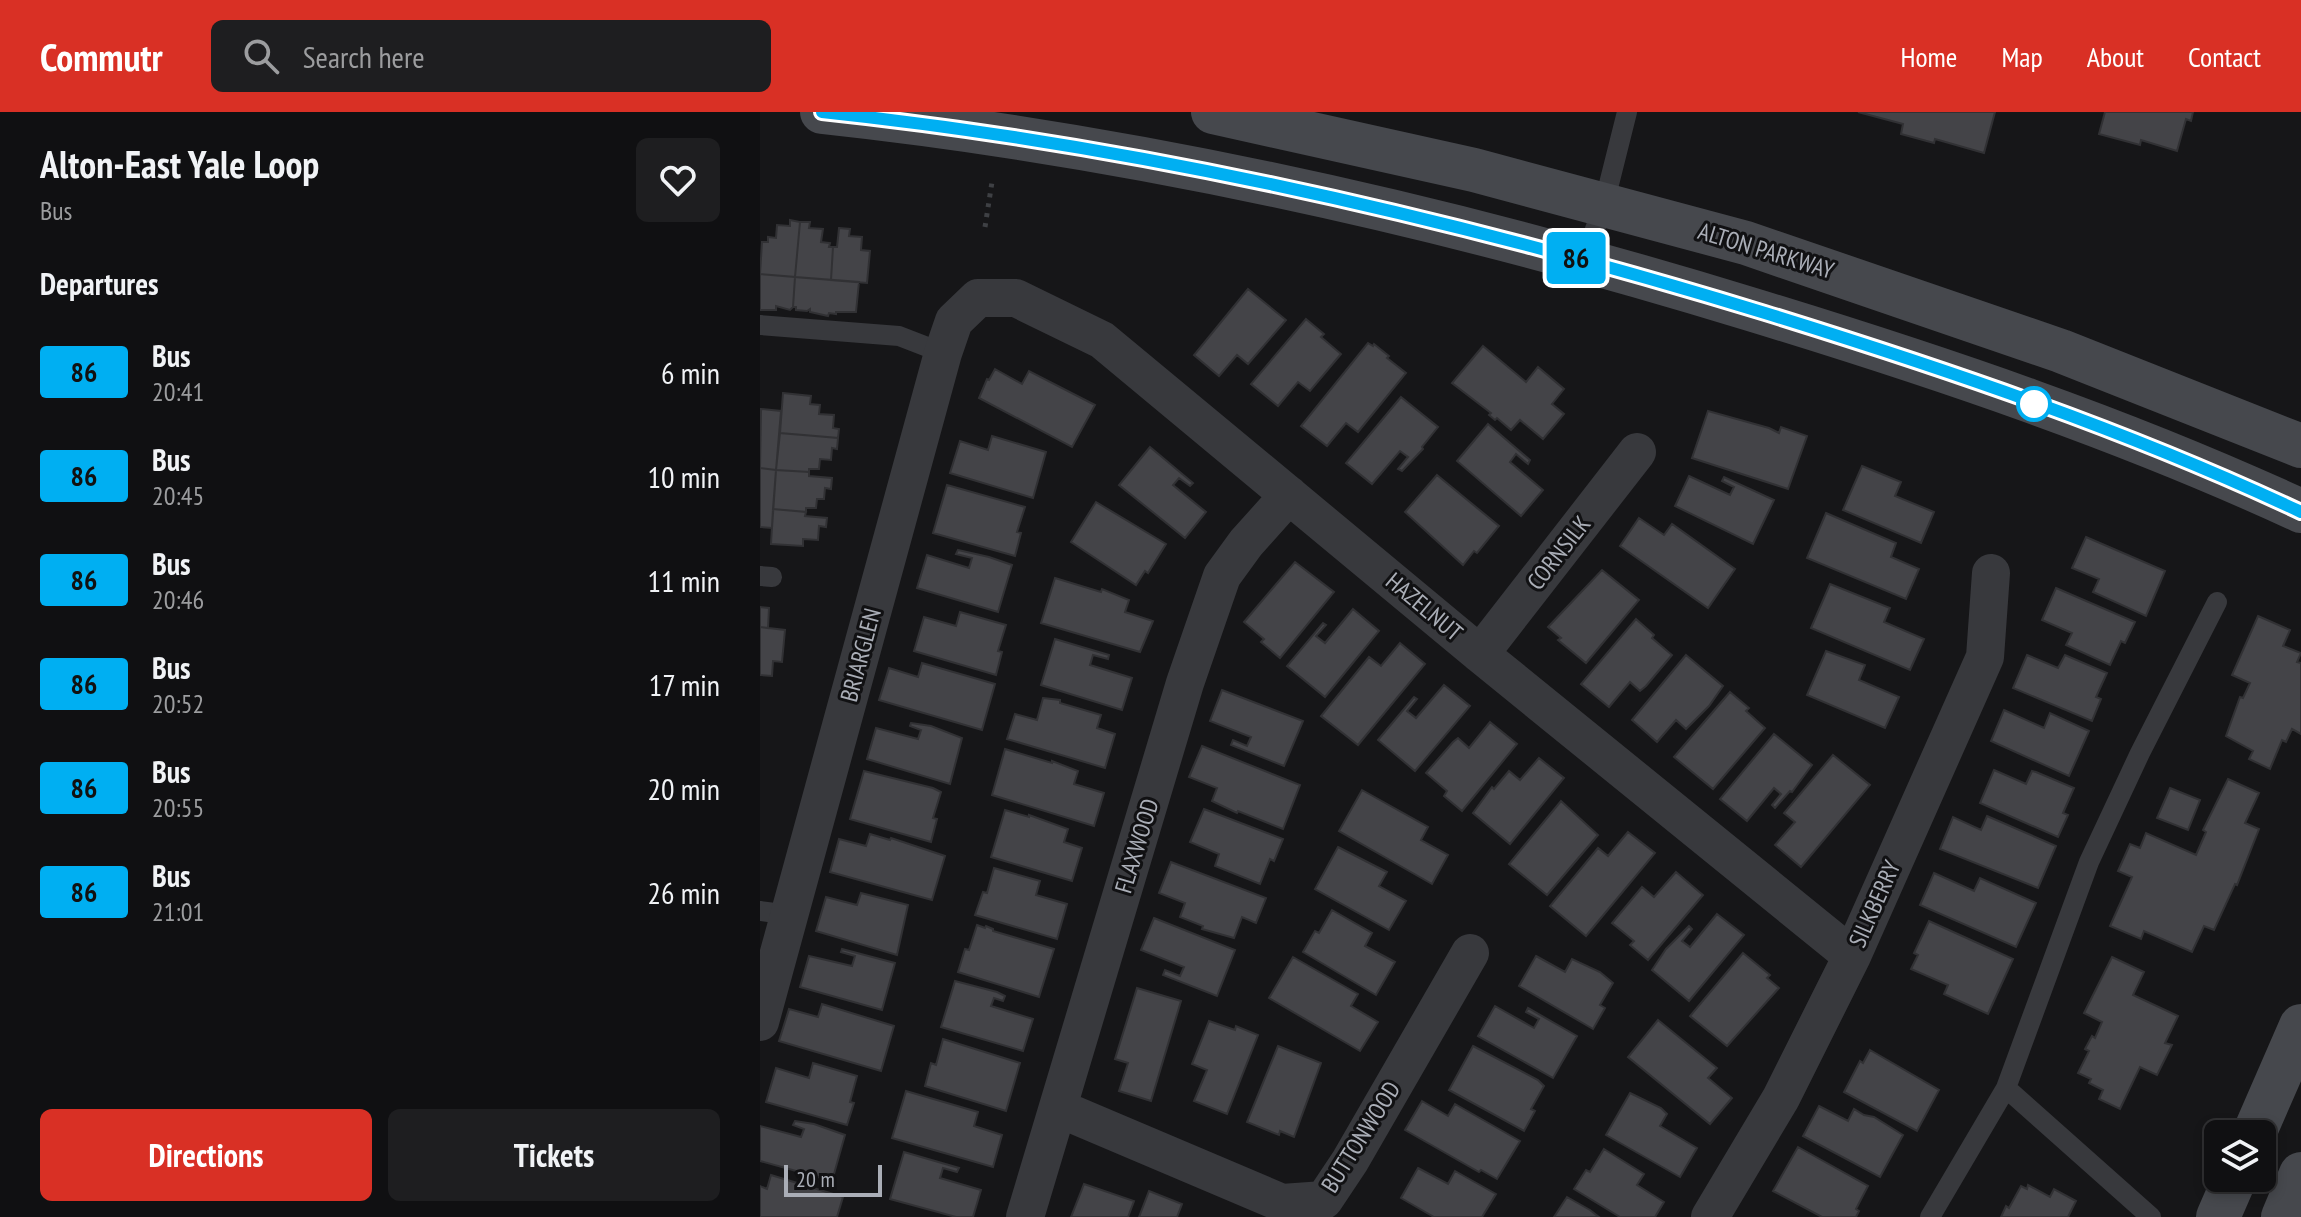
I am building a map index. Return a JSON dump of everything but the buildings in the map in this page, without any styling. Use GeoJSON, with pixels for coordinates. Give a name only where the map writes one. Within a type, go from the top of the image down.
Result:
{"type":"FeatureCollection","features":[{"type":"Feature","properties":{"kind":"main road"},"geometry":{"type":"LineString","coordinates":[[822,112],[965,130],[1277,185],[1584,260],[1809,327],[1943,371],[2118,435],[2301,511]]}},
{"type":"Feature","properties":{"kind":"main road","name":"ALTON PARKWAY"},"geometry":{"type":"LineString","coordinates":[[1213,112],[1474,170],[1772,251],[2103,367],[2301,446]]}},
{"type":"Feature","properties":{"kind":"main road"},"geometry":{"type":"LineString","coordinates":[[2260,1120],[2301,1026]]}},
{"type":"Feature","properties":{"kind":"main road"},"geometry":{"type":"LineString","coordinates":[[2283,1217],[2301,1174]]}},
{"type":"Feature","properties":{"kind":"main road"},"geometry":{"type":"LineString","coordinates":[[2218,1217],[2229,1192]]}},
{"type":"Feature","properties":{"kind":"street","name":"BRIARGLEN"},"geometry":{"type":"LineString","coordinates":[[760,1022],[776,913],[943,353],[954,321],[978,298]]}},
{"type":"Feature","properties":{"kind":"street","name":"HAZELNUT"},"geometry":{"type":"LineString","coordinates":[[978,298],[1016,298],[1102,340],[1480,654],[1852,956]]}},
{"type":"Feature","properties":{"kind":"street","name":"CORNSILK"},"geometry":{"type":"LineString","coordinates":[[1480,654],[1637,452]]}},
{"type":"Feature","properties":{"kind":"street","name":"FLAXWOOD"},"geometry":{"type":"LineString","coordinates":[[1025,1217],[1185,683],[1222,576],[1246,543],[1289,495]]}},
{"type":"Feature","properties":{"kind":"street","name":"SILKBERRY"},"geometry":{"type":"LineString","coordinates":[[1710,1217],[1781,1098],[1852,956],[1985,657],[1991,573]]}},
{"type":"Feature","properties":{"kind":"street","name":"BUTTONWOOD"},"geometry":{"type":"LineString","coordinates":[[1058,1108],[1282,1203],[1324,1200],[1350,1161],[1470,953]]}},
{"type":"Feature","properties":{"kind":"lane"},"geometry":{"type":"LineString","coordinates":[[1584,260],[1604,204],[1627,112]]}},
{"type":"Feature","properties":{"kind":"lane"},"geometry":{"type":"LineString","coordinates":[[760,325],[899,336],[943,353]]}},
{"type":"Feature","properties":{"kind":"lane"},"geometry":{"type":"LineString","coordinates":[[1930,1217],[2006,1088],[2089,862],[2217,602]]}},
{"type":"Feature","properties":{"kind":"lane"},"geometry":{"type":"LineString","coordinates":[[2006,1088],[2151,1217]]}},
{"type":"Feature","properties":{"kind":"path"},"geometry":{"type":"LineString","coordinates":[[985,227],[992,182]]}},
{"type":"Feature","properties":{"kind":"bus line","name":"86"},"geometry":{"type":"LineString","coordinates":[[822,112],[965,130],[1277,185],[1528,244],[1850,339],[1943,371],[2118,435],[2301,512]]}}]}
